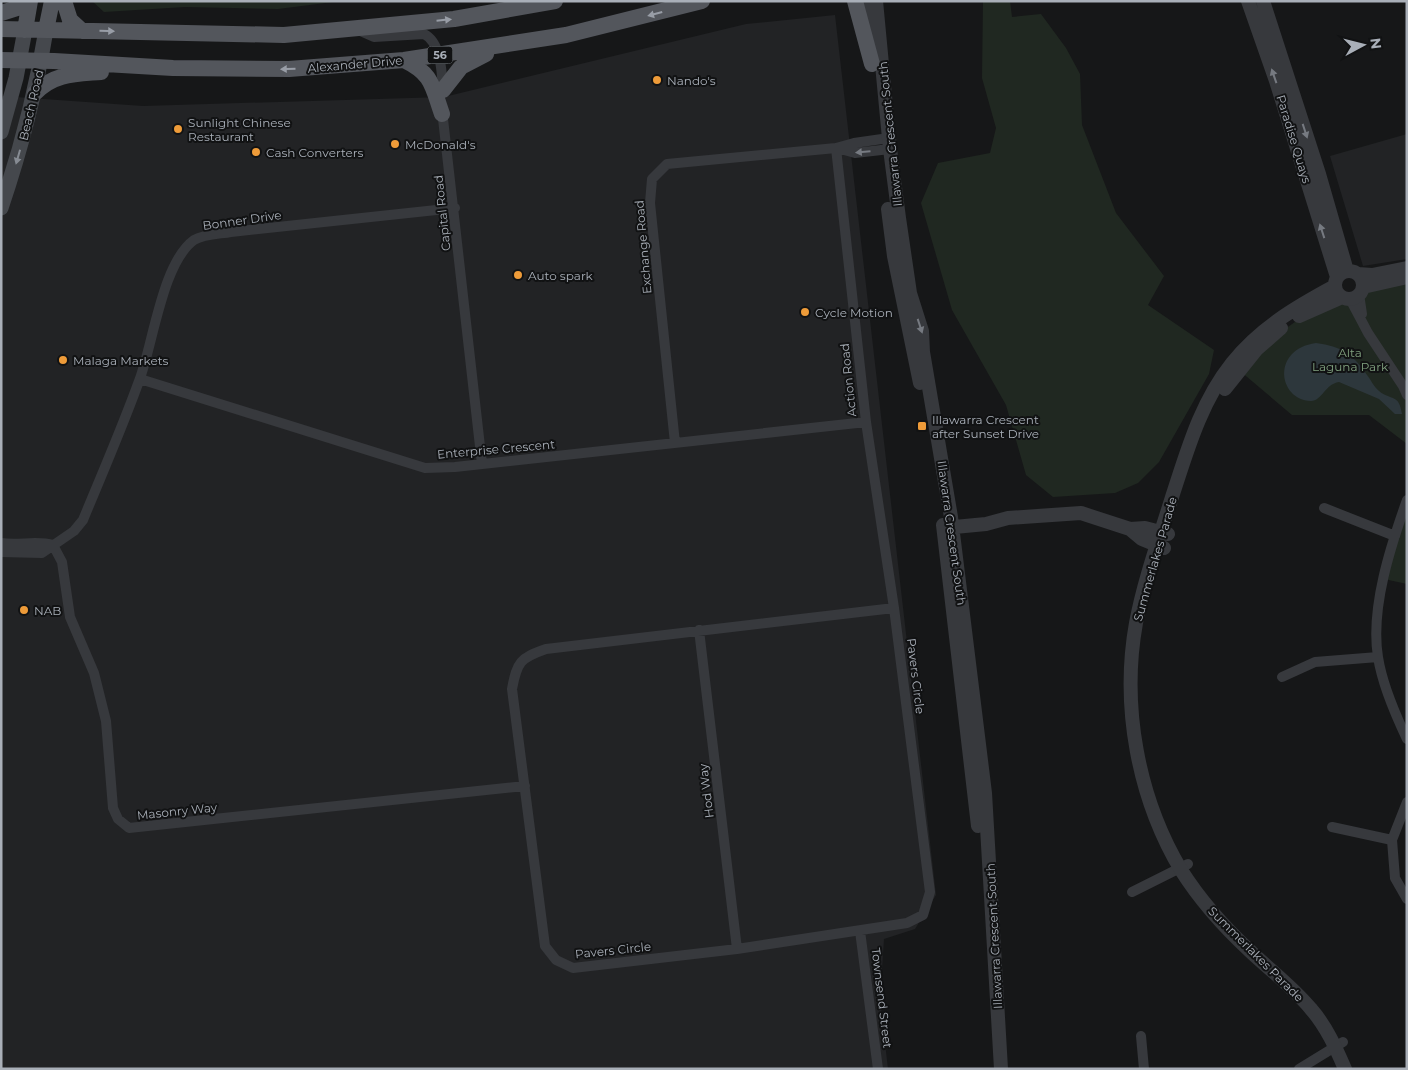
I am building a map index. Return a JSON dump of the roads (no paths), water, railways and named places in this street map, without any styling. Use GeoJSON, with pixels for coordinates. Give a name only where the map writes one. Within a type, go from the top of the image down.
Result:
{"type":"FeatureCollection","features":[{"type":"Feature","properties":{"kind":"main road"},"geometry":{"type":"LineString","coordinates":[[1,13],[20,7],[26,1]]}},
{"type":"Feature","properties":{"kind":"main road","name":"Beach Road"},"geometry":{"type":"LineString","coordinates":[[1,132],[20,61],[30,1]]}},
{"type":"Feature","properties":{"kind":"main road","name":"Beach Road"},"geometry":{"type":"LineString","coordinates":[[1,208],[17,160],[35,93],[52,1]]}},
{"type":"Feature","properties":{"kind":"main road"},"geometry":{"type":"LineString","coordinates":[[64,1],[70,20],[82,31]]}},
{"type":"Feature","properties":{"kind":"main road"},"geometry":{"type":"LineString","coordinates":[[1,29],[284,35],[357,30],[454,19],[555,1]]}},
{"type":"Feature","properties":{"kind":"main road","name":"Alexander Drive"},"geometry":{"type":"LineString","coordinates":[[1,60],[173,68],[289,69],[404,60],[507,46],[603,27],[702,1]]}},
{"type":"Feature","properties":{"kind":"main road"},"geometry":{"type":"LineString","coordinates":[[855,1],[872,64]]}},
{"type":"Feature","properties":{"kind":"main road"},"geometry":{"type":"LineString","coordinates":[[443,90],[453,75],[467,62],[507,46]]}},
{"type":"Feature","properties":{"kind":"main road"},"geometry":{"type":"LineString","coordinates":[[404,60],[420,68],[427,75],[442,114]]}},
{"type":"Feature","properties":{"kind":"main road"},"geometry":{"type":"LineString","coordinates":[[35,93],[45,82],[75,74],[110,71],[142,73],[173,68]]}},
{"type":"Feature","properties":{"kind":"street","name":"Illawarra Crescent South"},"geometry":{"type":"LineString","coordinates":[[866,1],[872,64],[910,293],[922,331],[923,352],[985,793],[1001,1069]]}},
{"type":"Feature","properties":{"kind":"street","name":"Illawarra Crescent South"},"geometry":{"type":"LineString","coordinates":[[876,1],[885,144]]}},
{"type":"Feature","properties":{"kind":"street","name":"Paradise Quays"},"geometry":{"type":"LineString","coordinates":[[1248,1],[1363,323],[1407,395]]}},
{"type":"Feature","properties":{"kind":"street","name":"Paradise Quays"},"geometry":{"type":"LineString","coordinates":[[1263,1],[1312,176]]}},
{"type":"Feature","properties":{"kind":"street","name":"Capital Road"},"geometry":{"type":"LineString","coordinates":[[357,30],[374,37],[424,34],[434,43],[442,70],[442,114],[455,208],[482,464]]}},
{"type":"Feature","properties":{"kind":"street","name":"Exchange Road"},"geometry":{"type":"LineString","coordinates":[[675,443],[650,203],[652,179],[667,164],[836,148],[855,153],[885,144]]}},
{"type":"Feature","properties":{"kind":"street","name":"Action Road"},"geometry":{"type":"LineString","coordinates":[[836,148],[866,422],[894,608]]}},
{"type":"Feature","properties":{"kind":"street","name":"Bonner Drive"},"geometry":{"type":"LineString","coordinates":[[1,552],[42,553],[74,531],[83,520],[140,379],[168,280],[179,260],[194,240],[223,234],[455,208]]}},
{"type":"Feature","properties":{"kind":"street","name":"Summerlakes Parade"},"geometry":{"type":"LineString","coordinates":[[1355,1069],[1310,1008],[1216,917],[1159,826],[1136,746],[1132,712],[1132,666],[1136,623],[1163,540],[1200,437],[1221,396],[1233,378],[1257,349],[1290,321],[1349,286],[1372,275],[1407,268]]}},
{"type":"Feature","properties":{"kind":"street","name":"Summerlakes Parade"},"geometry":{"type":"LineString","coordinates":[[1349,286],[1407,277]]}},
{"type":"Feature","properties":{"kind":"street","name":"Enterprise Crescent"},"geometry":{"type":"LineString","coordinates":[[140,379],[425,468],[482,464],[866,422]]}},
{"type":"Feature","properties":{"kind":"street"},"geometry":{"type":"LineString","coordinates":[[1407,500],[1395,536],[1380,596],[1377,630],[1378,657],[1398,721],[1407,739]]}},
{"type":"Feature","properties":{"kind":"street"},"geometry":{"type":"LineString","coordinates":[[1324,508],[1395,536]]}},
{"type":"Feature","properties":{"kind":"street"},"geometry":{"type":"LineString","coordinates":[[947,522],[986,524],[1008,518],[1081,513],[1130,529],[1142,539],[1163,540]]}},
{"type":"Feature","properties":{"kind":"street","name":"Illawarra Crescent South"},"geometry":{"type":"LineString","coordinates":[[947,522],[979,832],[993,1069]]}},
{"type":"Feature","properties":{"kind":"street"},"geometry":{"type":"LineString","coordinates":[[1,543],[41,542],[53,545]]}},
{"type":"Feature","properties":{"kind":"street","name":"Masonry Way"},"geometry":{"type":"LineString","coordinates":[[53,545],[62,562],[70,617],[94,673],[106,721],[114,808],[118,818],[129,828],[525,786]]}},
{"type":"Feature","properties":{"kind":"street","name":"Pavers Circle"},"geometry":{"type":"LineString","coordinates":[[894,608],[930,892],[923,915],[907,924],[737,949],[573,968],[556,960],[545,946],[512,689],[516,672],[526,656],[546,649],[894,608]]}},
{"type":"Feature","properties":{"kind":"street","name":"Hod Way"},"geometry":{"type":"LineString","coordinates":[[700,630],[737,949]]}},
{"type":"Feature","properties":{"kind":"street"},"geometry":{"type":"LineString","coordinates":[[1282,677],[1315,662],[1378,657]]}},
{"type":"Feature","properties":{"kind":"street"},"geometry":{"type":"LineString","coordinates":[[1407,802],[1392,840],[1395,878],[1407,898]]}},
{"type":"Feature","properties":{"kind":"street"},"geometry":{"type":"LineString","coordinates":[[1332,827],[1392,840]]}},
{"type":"Feature","properties":{"kind":"street"},"geometry":{"type":"LineString","coordinates":[[1132,892],[1184,866]]}},
{"type":"Feature","properties":{"kind":"street","name":"Townsend Street"},"geometry":{"type":"LineString","coordinates":[[860,931],[878,1069]]}},
{"type":"Feature","properties":{"kind":"street"},"geometry":{"type":"LineString","coordinates":[[1141,1036],[1144,1069]]}},
{"type":"Feature","properties":{"kind":"street"},"geometry":{"type":"LineString","coordinates":[[1299,1069],[1339,1045]]}},
{"type":"Feature","properties":{"kind":"street","name":"Summerlakes Parade"},"geometry":{"type":"LineString","coordinates":[[1339,1045],[1345,1069]]}},
{"type":"Feature","properties":{"kind":"place","name":"Nando's"},"geometry":{"type":"Point","coordinates":[657,80]}},
{"type":"Feature","properties":{"kind":"place","name":"Sunlight Chinese Restaurant"},"geometry":{"type":"Point","coordinates":[178,129]}},
{"type":"Feature","properties":{"kind":"place","name":"McDonald's"},"geometry":{"type":"Point","coordinates":[395,144]}},
{"type":"Feature","properties":{"kind":"place","name":"Cash Converters"},"geometry":{"type":"Point","coordinates":[256,152]}},
{"type":"Feature","properties":{"kind":"place","name":"Auto spark"},"geometry":{"type":"Point","coordinates":[518,275]}},
{"type":"Feature","properties":{"kind":"place","name":"Cycle Motion"},"geometry":{"type":"Point","coordinates":[805,312]}},
{"type":"Feature","properties":{"kind":"place","name":"Malaga Markets"},"geometry":{"type":"Point","coordinates":[63,360]}},
{"type":"Feature","properties":{"kind":"place","name":"Illawarra Crescent after Sunset Drive"},"geometry":{"type":"Point","coordinates":[922,426]}},
{"type":"Feature","properties":{"kind":"place","name":"NAB"},"geometry":{"type":"Point","coordinates":[24,610]}},
{"type":"Feature","properties":{"kind":"park label","name":"Alta Laguna Park"},"geometry":{"type":"Point","coordinates":[1350,359]}}]}
